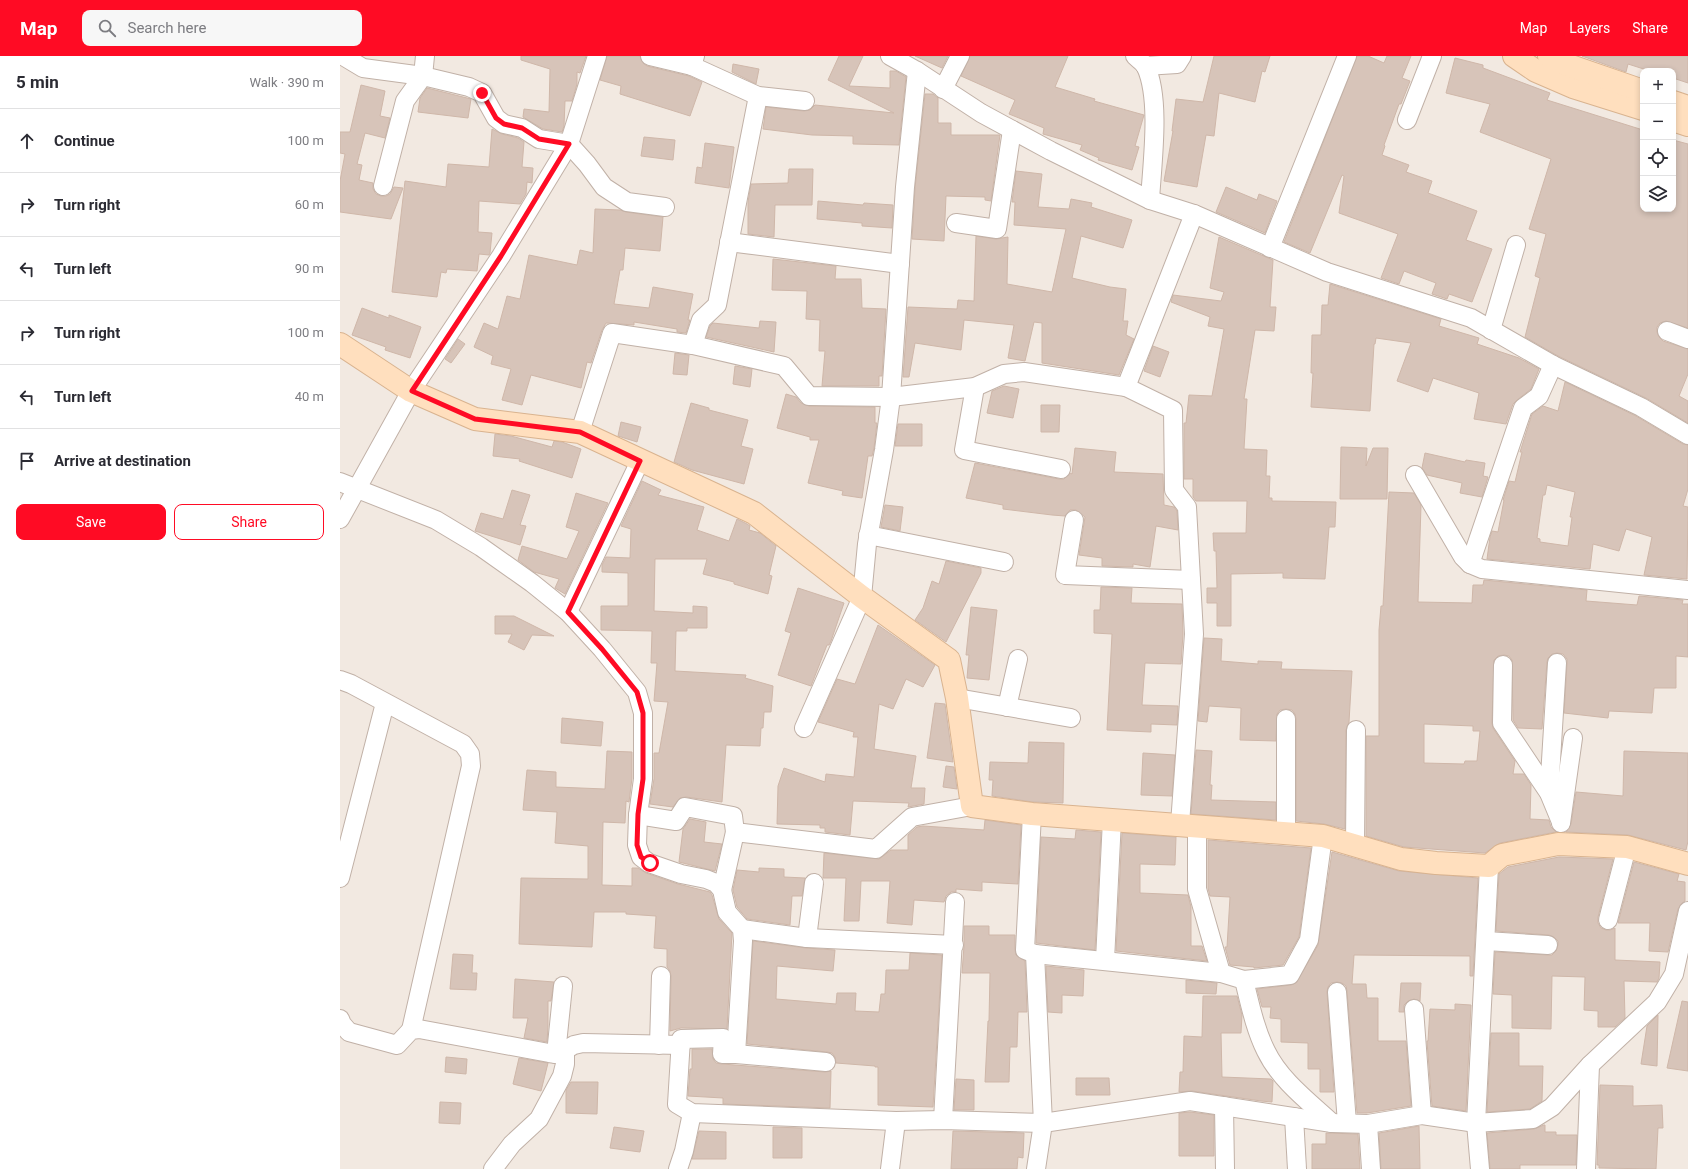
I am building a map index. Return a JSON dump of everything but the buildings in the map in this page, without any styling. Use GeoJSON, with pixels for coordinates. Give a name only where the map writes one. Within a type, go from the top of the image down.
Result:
{"type":"FeatureCollection","features":[{"type":"Feature","properties":{"kind":"street"},"geometry":{"type":"LineString","coordinates":[[343,56],[363,68],[423,76],[469,87],[482,93],[496,118],[504,124],[522,128],[539,139],[569,144],[587,164],[604,187],[627,202],[665,207]]}},
{"type":"Feature","properties":{"kind":"street"},"geometry":{"type":"LineString","coordinates":[[383,186],[405,101],[423,76],[425,56]]}},
{"type":"Feature","properties":{"kind":"street"},"geometry":{"type":"LineString","coordinates":[[340,519],[348,485],[501,256],[569,144],[597,56]]}},
{"type":"Feature","properties":{"kind":"street"},"geometry":{"type":"LineString","coordinates":[[650,56],[693,61],[758,96],[805,101]]}},
{"type":"Feature","properties":{"kind":"street"},"geometry":{"type":"LineString","coordinates":[[890,56],[917,71],[981,113],[1051,151],[1150,200],[1194,214],[1327,272],[1471,318],[1553,365],[1641,407],[1688,435]]}},
{"type":"Feature","properties":{"kind":"street"},"geometry":{"type":"LineString","coordinates":[[943,88],[960,56]]}},
{"type":"Feature","properties":{"kind":"street"},"geometry":{"type":"LineString","coordinates":[[1150,200],[1154,137],[1153,92],[1140,61],[1177,64],[1182,56]]}},
{"type":"Feature","properties":{"kind":"street"},"geometry":{"type":"LineString","coordinates":[[1270,248],[1347,56]]}},
{"type":"Feature","properties":{"kind":"street"},"geometry":{"type":"LineString","coordinates":[[1407,120],[1432,56]]}},
{"type":"Feature","properties":{"kind":"street"},"geometry":{"type":"LineString","coordinates":[[1514,56],[1536,71],[1573,87],[1640,108]]}},
{"type":"Feature","properties":{"kind":"street"},"geometry":{"type":"LineString","coordinates":[[1549,56],[1564,64],[1640,90]]}},
{"type":"Feature","properties":{"kind":"street"},"geometry":{"type":"LineString","coordinates":[[804,728],[862,597],[868,535],[884,450],[891,397],[905,187],[917,71]]}},
{"type":"Feature","properties":{"kind":"street"},"geometry":{"type":"LineString","coordinates":[[693,344],[701,320],[717,305],[758,96]]}},
{"type":"Feature","properties":{"kind":"street"},"geometry":{"type":"LineString","coordinates":[[1676,103],[1688,107]]}},
{"type":"Feature","properties":{"kind":"street"},"geometry":{"type":"LineString","coordinates":[[1676,121],[1688,125]]}},
{"type":"Feature","properties":{"kind":"street"},"geometry":{"type":"LineString","coordinates":[[956,223],[997,229],[1012,130]]}},
{"type":"Feature","properties":{"kind":"street"},"geometry":{"type":"LineString","coordinates":[[1126,387],[1194,214]]}},
{"type":"Feature","properties":{"kind":"street"},"geometry":{"type":"LineString","coordinates":[[729,242],[900,264]]}},
{"type":"Feature","properties":{"kind":"street"},"geometry":{"type":"LineString","coordinates":[[1491,330],[1516,245]]}},
{"type":"Feature","properties":{"kind":"street"},"geometry":{"type":"LineString","coordinates":[[1667,330],[1688,339]]}},
{"type":"Feature","properties":{"kind":"street"},"geometry":{"type":"LineString","coordinates":[[580,432],[612,333],[693,344],[784,366],[809,396],[891,397],[975,387],[1004,374],[1024,372],[1126,387],[1173,410],[1174,490],[1187,507],[1194,634],[1188,825],[1197,889],[1221,973]]}},
{"type":"Feature","properties":{"kind":"street"},"geometry":{"type":"LineString","coordinates":[[340,344],[412,391],[475,419],[580,432],[754,513],[862,597],[948,660],[957,698],[972,806]]}},
{"type":"Feature","properties":{"kind":"street"},"geometry":{"type":"LineString","coordinates":[[1470,564],[1523,408],[1539,396],[1553,365]]}},
{"type":"Feature","properties":{"kind":"street"},"geometry":{"type":"LineString","coordinates":[[975,387],[964,450],[1061,469]]}},
{"type":"Feature","properties":{"kind":"street"},"geometry":{"type":"LineString","coordinates":[[568,612],[640,461]]}},
{"type":"Feature","properties":{"kind":"street"},"geometry":{"type":"LineString","coordinates":[[1415,475],[1463,557],[1470,564],[1482,569],[1688,590]]}},
{"type":"Feature","properties":{"kind":"street"},"geometry":{"type":"LineString","coordinates":[[348,485],[436,520],[481,547],[532,583],[568,612],[602,649],[637,692],[643,713],[643,779],[638,814],[637,845],[641,857],[650,863],[681,874],[706,879],[716,883],[722,890]]}},
{"type":"Feature","properties":{"kind":"street"},"geometry":{"type":"LineString","coordinates":[[1074,520],[1065,575],[1191,580]]}},
{"type":"Feature","properties":{"kind":"street"},"geometry":{"type":"LineString","coordinates":[[868,535],[1004,562]]}},
{"type":"Feature","properties":{"kind":"street"},"geometry":{"type":"LineString","coordinates":[[1007,707],[1018,659]]}},
{"type":"Feature","properties":{"kind":"street"},"geometry":{"type":"LineString","coordinates":[[1549,793],[1557,663]]}},
{"type":"Feature","properties":{"kind":"street"},"geometry":{"type":"LineString","coordinates":[[1503,665],[1502,723],[1549,793],[1561,822]]}},
{"type":"Feature","properties":{"kind":"street"},"geometry":{"type":"LineString","coordinates":[[340,680],[351,684],[463,744],[470,754],[471,766],[411,1030],[397,1045],[349,1032],[342,1024],[340,1019]]}},
{"type":"Feature","properties":{"kind":"street"},"geometry":{"type":"LineString","coordinates":[[957,698],[1071,718]]}},
{"type":"Feature","properties":{"kind":"street"},"geometry":{"type":"LineString","coordinates":[[340,878],[385,703]]}},
{"type":"Feature","properties":{"kind":"street"},"geometry":{"type":"LineString","coordinates":[[1286,719],[1286,833]]}},
{"type":"Feature","properties":{"kind":"street"},"geometry":{"type":"LineString","coordinates":[[1355,844],[1356,730]]}},
{"type":"Feature","properties":{"kind":"street"},"geometry":{"type":"LineString","coordinates":[[1558,844],[1574,738]]}},
{"type":"Feature","properties":{"kind":"street"},"geometry":{"type":"LineString","coordinates":[[735,832],[876,849],[912,817],[972,806],[1032,814],[1323,836],[1355,844],[1401,859],[1436,863],[1489,866],[1502,855],[1558,844],[1627,847],[1688,864]]}},
{"type":"Feature","properties":{"kind":"street"},"geometry":{"type":"LineString","coordinates":[[638,814],[676,821],[685,807],[733,816],[735,832],[722,890],[727,912],[742,929],[743,941],[736,1054]]}},
{"type":"Feature","properties":{"kind":"street"},"geometry":{"type":"LineString","coordinates":[[1032,814],[1025,950],[1035,954],[1221,973],[1244,980],[1290,975],[1308,940],[1323,836]]}},
{"type":"Feature","properties":{"kind":"street"},"geometry":{"type":"LineString","coordinates":[[1105,960],[1112,820]]}},
{"type":"Feature","properties":{"kind":"street"},"geometry":{"type":"LineString","coordinates":[[1608,920],[1627,847]]}},
{"type":"Feature","properties":{"kind":"street"},"geometry":{"type":"LineString","coordinates":[[1480,1169],[1476,1123],[1489,866]]}},
{"type":"Feature","properties":{"kind":"street"},"geometry":{"type":"LineString","coordinates":[[807,938],[814,883]]}},
{"type":"Feature","properties":{"kind":"street"},"geometry":{"type":"LineString","coordinates":[[943,1120],[954,945],[955,902]]}},
{"type":"Feature","properties":{"kind":"street"},"geometry":{"type":"LineString","coordinates":[[826,1062],[722,1054],[723,1038],[681,1039],[677,1104],[692,1113],[896,1121],[943,1120],[1043,1123],[1190,1101],[1340,1123],[1368,1124],[1422,1115],[1476,1123],[1533,1119],[1552,1107],[1590,1065],[1657,1002],[1674,974],[1688,911]]}},
{"type":"Feature","properties":{"kind":"street"},"geometry":{"type":"LineString","coordinates":[[742,929],[807,938],[954,945]]}},
{"type":"Feature","properties":{"kind":"street"},"geometry":{"type":"LineString","coordinates":[[1486,941],[1548,945]]}},
{"type":"Feature","properties":{"kind":"street"},"geometry":{"type":"LineString","coordinates":[[1035,954],[1043,1123],[1036,1169]]}},
{"type":"Feature","properties":{"kind":"street"},"geometry":{"type":"LineString","coordinates":[[659,1045],[660,976]]}},
{"type":"Feature","properties":{"kind":"street"},"geometry":{"type":"LineString","coordinates":[[1244,980],[1256,1024],[1266,1051],[1286,1080],[1340,1123]]}},
{"type":"Feature","properties":{"kind":"street"},"geometry":{"type":"LineString","coordinates":[[493,1169],[512,1144],[539,1119],[562,1076],[565,1064],[561,1052],[563,986]]}},
{"type":"Feature","properties":{"kind":"street"},"geometry":{"type":"LineString","coordinates":[[1337,992],[1340,1123]]}},
{"type":"Feature","properties":{"kind":"street"},"geometry":{"type":"LineString","coordinates":[[1414,1009],[1422,1115]]}},
{"type":"Feature","properties":{"kind":"street"},"geometry":{"type":"LineString","coordinates":[[411,1030],[419,1029],[561,1052],[574,1045],[583,1043],[681,1045]]}},
{"type":"Feature","properties":{"kind":"street"},"geometry":{"type":"LineString","coordinates":[[1586,1169],[1590,1065]]}},
{"type":"Feature","properties":{"kind":"street"},"geometry":{"type":"LineString","coordinates":[[1224,1106],[1225,1169]]}},
{"type":"Feature","properties":{"kind":"street"},"geometry":{"type":"LineString","coordinates":[[678,1169],[684,1151],[692,1113]]}},
{"type":"Feature","properties":{"kind":"street"},"geometry":{"type":"LineString","coordinates":[[1294,1117],[1297,1169]]}},
{"type":"Feature","properties":{"kind":"street"},"geometry":{"type":"LineString","coordinates":[[890,1169],[896,1121]]}},
{"type":"Feature","properties":{"kind":"street"},"geometry":{"type":"LineString","coordinates":[[1368,1124],[1370,1169]]}},
{"type":"Feature","properties":{"kind":"route"},"geometry":{"type":"LineString","coordinates":[[482,93],[496,118],[504,124],[522,128],[539,139],[569,144],[501,256],[412,391],[475,419],[580,432],[640,461],[568,612],[602,649],[637,692],[643,713],[643,779],[638,814],[637,845],[641,857],[650,863]]}}]}
